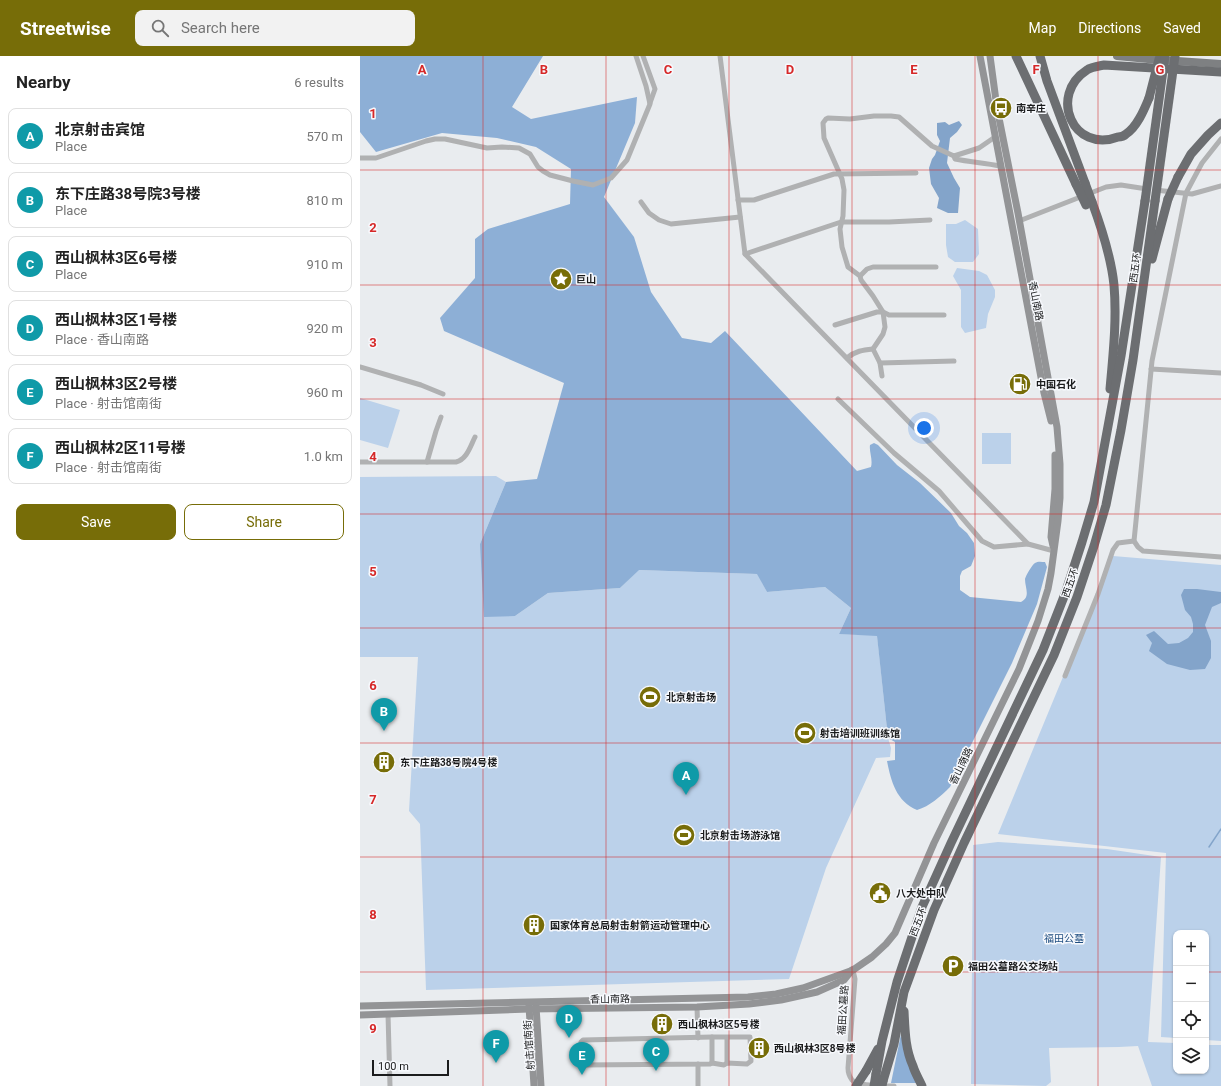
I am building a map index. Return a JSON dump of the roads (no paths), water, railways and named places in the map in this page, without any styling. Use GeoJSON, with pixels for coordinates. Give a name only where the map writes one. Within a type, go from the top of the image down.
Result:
{"type":"FeatureCollection","features":[{"type":"Feature","properties":{"kind":"highway"},"geometry":{"type":"LineString","coordinates":[[1016,56],[1081,183]]}},
{"type":"Feature","properties":{"kind":"highway"},"geometry":{"type":"LineString","coordinates":[[1040,56],[1081,183],[1109,256],[1114,284],[1115,310],[1108,428]]}},
{"type":"Feature","properties":{"kind":"highway"},"geometry":{"type":"LineString","coordinates":[[1160,56],[1149,98],[1139,120],[1126,134],[1110,140],[1098,141],[1085,136],[1074,126],[1068,110],[1068,94],[1074,81],[1088,69],[1104,64],[1221,72]]}},
{"type":"Feature","properties":{"kind":"highway","name":"西五环"},"geometry":{"type":"LineString","coordinates":[[874,1086],[882,1041],[897,982],[920,914],[951,843],[1043,650],[1065,594],[1094,502],[1122,356],[1165,56]]}},
{"type":"Feature","properties":{"kind":"highway","name":"西五环"},"geometry":{"type":"LineString","coordinates":[[883,1083],[894,1044],[904,992],[934,910],[964,843],[1054,655],[1077,597],[1106,505],[1142,295],[1176,56]]}},
{"type":"Feature","properties":{"kind":"highway"},"geometry":{"type":"LineString","coordinates":[[1142,295],[1168,199],[1178,177],[1191,154],[1208,135],[1221,124]]}},
{"type":"Feature","properties":{"kind":"highway"},"geometry":{"type":"LineString","coordinates":[[904,992],[904,1034],[912,1066],[921,1083]]}},
{"type":"Feature","properties":{"kind":"highway"},"geometry":{"type":"LineString","coordinates":[[856,1086],[882,1041]]}},
{"type":"Feature","properties":{"kind":"main road","name":"香山南路"},"geometry":{"type":"LineString","coordinates":[[980,56],[1044,393],[1051,419],[1054,442],[1055,476],[1051,538],[1054,551]]}},
{"type":"Feature","properties":{"kind":"main road","name":"香山南路"},"geometry":{"type":"LineString","coordinates":[[986,56],[993,82]]}},
{"type":"Feature","properties":{"kind":"main road","name":"香山南路"},"geometry":{"type":"LineString","coordinates":[[360,1006],[696,1007],[775,1001],[817,992],[844,980],[853,970],[872,957],[895,933],[934,843],[1028,648],[1048,589],[1058,521],[1060,469],[1057,427],[997,108],[990,56]]}},
{"type":"Feature","properties":{"kind":"main road"},"geometry":{"type":"LineString","coordinates":[[1117,56],[1221,64]]}},
{"type":"Feature","properties":{"kind":"main road","name":"香山南路"},"geometry":{"type":"LineString","coordinates":[[360,1015],[748,997],[776,994],[803,988],[853,970]]}},
{"type":"Feature","properties":{"kind":"main road","name":"射击馆南街"},"geometry":{"type":"LineString","coordinates":[[532,1006],[534,1086]]}},
{"type":"Feature","properties":{"kind":"main road","name":"射击馆南街"},"geometry":{"type":"LineString","coordinates":[[532,1006],[542,1086]]}},
{"type":"Feature","properties":{"kind":"street"},"geometry":{"type":"LineString","coordinates":[[636,56],[650,104]]}},
{"type":"Feature","properties":{"kind":"street"},"geometry":{"type":"LineString","coordinates":[[360,158],[376,158],[426,141],[445,139],[487,148],[519,148],[530,154],[538,167],[543,171],[557,176],[593,184],[611,178],[627,160],[655,89],[643,56]]}},
{"type":"Feature","properties":{"kind":"street"},"geometry":{"type":"LineString","coordinates":[[720,56],[745,254],[1028,544]]}},
{"type":"Feature","properties":{"kind":"street"},"geometry":{"type":"LineString","coordinates":[[873,350],[883,334],[885,327],[883,312],[861,280],[860,276],[848,267],[842,247],[840,229],[843,216],[844,190],[842,179],[824,138],[824,123],[826,119],[850,119],[874,116],[899,117],[932,146],[952,155],[955,159],[1000,166]]}},
{"type":"Feature","properties":{"kind":"street"},"geometry":{"type":"LineString","coordinates":[[952,155],[979,148],[995,137]]}},
{"type":"Feature","properties":{"kind":"street"},"geometry":{"type":"LineString","coordinates":[[1221,138],[1202,163],[1186,193],[1152,361],[1134,541],[1138,547],[1144,551],[1221,557]]}},
{"type":"Feature","properties":{"kind":"street"},"geometry":{"type":"LineString","coordinates":[[738,200],[754,200],[834,174],[916,173]]}},
{"type":"Feature","properties":{"kind":"street"},"geometry":{"type":"LineString","coordinates":[[1019,221],[1106,187],[1121,186],[1192,194],[1221,186]]}},
{"type":"Feature","properties":{"kind":"street"},"geometry":{"type":"LineString","coordinates":[[641,202],[649,213],[659,220],[671,224],[740,217]]}},
{"type":"Feature","properties":{"kind":"street"},"geometry":{"type":"LineString","coordinates":[[745,254],[841,222],[930,220]]}},
{"type":"Feature","properties":{"kind":"street"},"geometry":{"type":"LineString","coordinates":[[860,276],[867,269],[873,267],[936,267]]}},
{"type":"Feature","properties":{"kind":"street"},"geometry":{"type":"LineString","coordinates":[[835,325],[876,312],[890,314],[944,314]]}},
{"type":"Feature","properties":{"kind":"street"},"geometry":{"type":"LineString","coordinates":[[847,358],[862,350],[873,350]]}},
{"type":"Feature","properties":{"kind":"street"},"geometry":{"type":"LineString","coordinates":[[873,350],[880,363],[882,376]]}},
{"type":"Feature","properties":{"kind":"street"},"geometry":{"type":"LineString","coordinates":[[880,363],[954,361]]}},
{"type":"Feature","properties":{"kind":"street"},"geometry":{"type":"LineString","coordinates":[[360,367],[443,394]]}},
{"type":"Feature","properties":{"kind":"street"},"geometry":{"type":"LineString","coordinates":[[1151,369],[1221,374]]}},
{"type":"Feature","properties":{"kind":"street"},"geometry":{"type":"LineString","coordinates":[[838,399],[894,453],[939,491],[982,541],[994,547],[1028,544],[1054,551]]}},
{"type":"Feature","properties":{"kind":"street"},"geometry":{"type":"LineString","coordinates":[[428,462],[441,417]]}},
{"type":"Feature","properties":{"kind":"street"},"geometry":{"type":"LineString","coordinates":[[360,462],[461,461],[466,456],[475,437]]}},
{"type":"Feature","properties":{"kind":"street"},"geometry":{"type":"LineString","coordinates":[[1065,676],[1098,594],[1113,550],[1118,543],[1134,541]]}},
{"type":"Feature","properties":{"kind":"street","name":"福田公墓路"},"geometry":{"type":"LineString","coordinates":[[853,970],[854,979],[848,1074],[852,1081],[863,1085],[894,1086]]}},
{"type":"Feature","properties":{"kind":"street"},"geometry":{"type":"LineString","coordinates":[[696,1007],[698,1038]]}},
{"type":"Feature","properties":{"kind":"street"},"geometry":{"type":"LineString","coordinates":[[388,1014],[390,1086]]}},
{"type":"Feature","properties":{"kind":"street"},"geometry":{"type":"LineString","coordinates":[[712,1037],[712,1064]]}},
{"type":"Feature","properties":{"kind":"street"},"geometry":{"type":"LineString","coordinates":[[712,1037],[750,1037],[751,1061],[748,1064],[724,1065],[580,1065],[581,1042],[583,1040],[712,1037]]}},
{"type":"Feature","properties":{"kind":"street"},"geometry":{"type":"LineString","coordinates":[[727,1038],[727,1064]]}},
{"type":"Feature","properties":{"kind":"street"},"geometry":{"type":"LineString","coordinates":[[698,1064],[698,1086]]}},
{"type":"Feature","properties":{"kind":"waterway"},"geometry":{"type":"LineString","coordinates":[[1209,847],[1221,829]]}},
{"type":"Feature","properties":{"kind":"place","name":"南辛庄"},"geometry":{"type":"Point","coordinates":[1001,108]}},
{"type":"Feature","properties":{"kind":"place","name":"巨山"},"geometry":{"type":"Point","coordinates":[561,279]}},
{"type":"Feature","properties":{"kind":"place","name":"中国石化"},"geometry":{"type":"Point","coordinates":[1020,384]}},
{"type":"Feature","properties":{"kind":"place","name":"北京射击场"},"geometry":{"type":"Point","coordinates":[650,697]}},
{"type":"Feature","properties":{"kind":"place","name":"东下庄路38号院3号楼"},"geometry":{"type":"Point","coordinates":[384,731]}},
{"type":"Feature","properties":{"kind":"place","name":"射击培训班训练馆"},"geometry":{"type":"Point","coordinates":[805,733]}},
{"type":"Feature","properties":{"kind":"place","name":"东下庄路38号院4号楼"},"geometry":{"type":"Point","coordinates":[384,762]}},
{"type":"Feature","properties":{"kind":"place","name":"北京射击宾馆"},"geometry":{"type":"Point","coordinates":[686,795]}},
{"type":"Feature","properties":{"kind":"place","name":"北京射击场游泳馆"},"geometry":{"type":"Point","coordinates":[684,835]}},
{"type":"Feature","properties":{"kind":"place","name":"八大处中队"},"geometry":{"type":"Point","coordinates":[880,893]}},
{"type":"Feature","properties":{"kind":"place","name":"国家体育总局射击射箭运动管理中心"},"geometry":{"type":"Point","coordinates":[534,925]}},
{"type":"Feature","properties":{"kind":"place","name":"福田公墓路公交场站"},"geometry":{"type":"Point","coordinates":[953,966]}},
{"type":"Feature","properties":{"kind":"place","name":"西山枫林3区5号楼"},"geometry":{"type":"Point","coordinates":[662,1024]}},
{"type":"Feature","properties":{"kind":"place","name":"西山枫林3区1号楼"},"geometry":{"type":"Point","coordinates":[569,1038]}},
{"type":"Feature","properties":{"kind":"place","name":"西山枫林3区8号楼"},"geometry":{"type":"Point","coordinates":[759,1048]}},
{"type":"Feature","properties":{"kind":"place","name":"西山枫林2区11号楼"},"geometry":{"type":"Point","coordinates":[496,1063]}},
{"type":"Feature","properties":{"kind":"place","name":"西山枫林3区6号楼"},"geometry":{"type":"Point","coordinates":[656,1071]}},
{"type":"Feature","properties":{"kind":"place","name":"西山枫林3区2号楼"},"geometry":{"type":"Point","coordinates":[582,1075]}},
{"type":"Feature","properties":{"kind":"park label","name":"福田公墓"},"geometry":{"type":"Point","coordinates":[1064,938]}}]}
